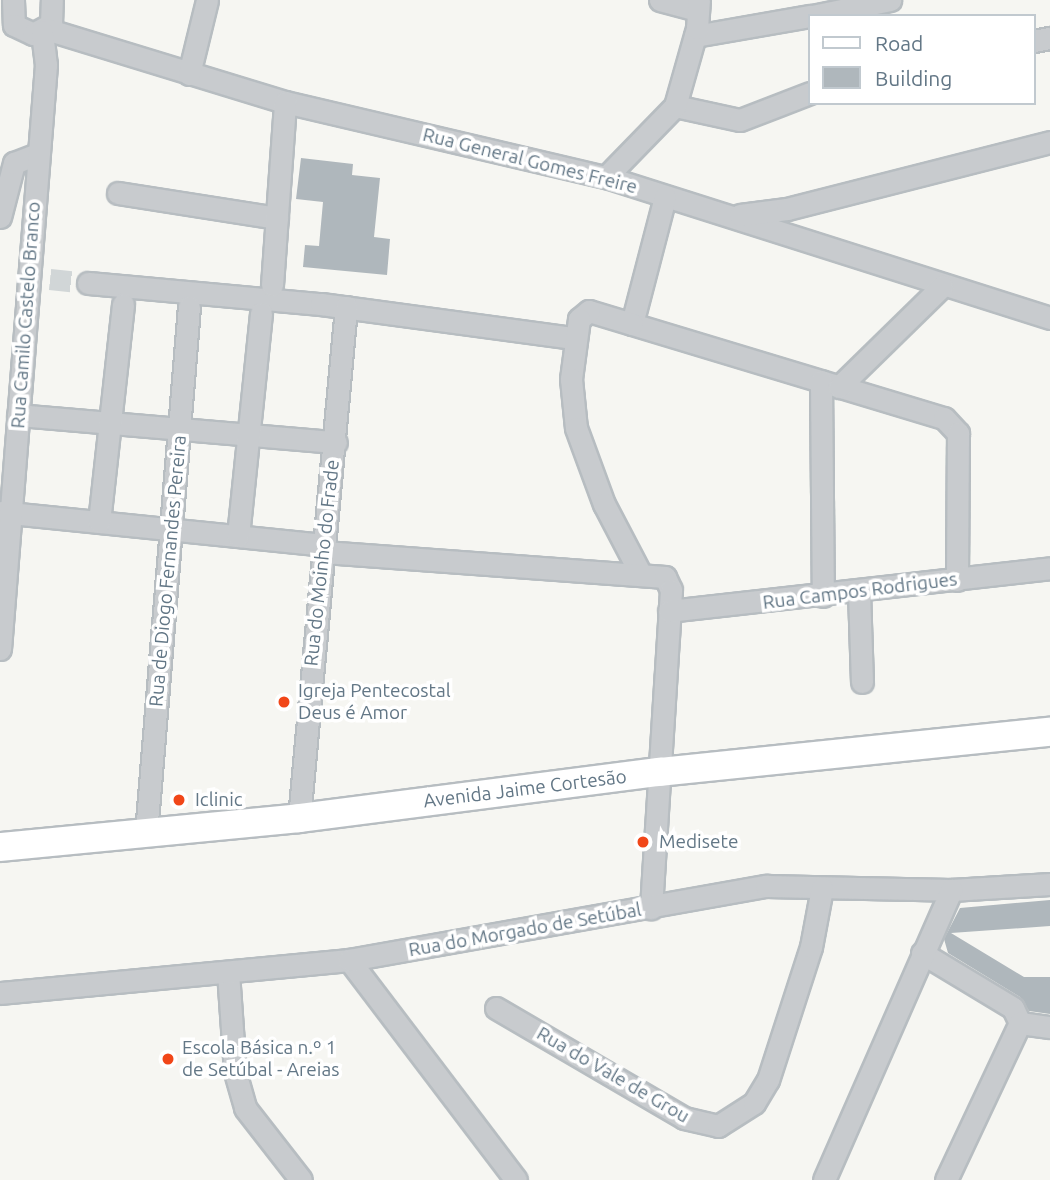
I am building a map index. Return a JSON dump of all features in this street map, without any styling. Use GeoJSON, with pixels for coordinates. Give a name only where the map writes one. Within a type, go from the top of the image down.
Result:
{"type":"FeatureCollection","features":[{"type":"Feature","properties":{"kind":"main road","name":"Avenida Jaime Cortesão"},"geometry":{"type":"LineString","coordinates":[[0,847],[299,818],[660,772],[1050,732]]}},
{"type":"Feature","properties":{"kind":"street"},"geometry":{"type":"LineString","coordinates":[[0,11],[12,0]]}},
{"type":"Feature","properties":{"kind":"street","name":"Rua General Gomes Freire"},"geometry":{"type":"LineString","coordinates":[[12,0],[14,25],[26,33],[44,30],[285,102],[606,177],[734,216],[942,286],[1050,318]]}},
{"type":"Feature","properties":{"kind":"street"},"geometry":{"type":"LineString","coordinates":[[189,74],[207,0]]}},
{"type":"Feature","properties":{"kind":"street"},"geometry":{"type":"LineString","coordinates":[[660,0],[697,19],[779,10],[808,15]]}},
{"type":"Feature","properties":{"kind":"street"},"geometry":{"type":"LineString","coordinates":[[819,14],[869,2],[890,0]]}},
{"type":"Feature","properties":{"kind":"street"},"geometry":{"type":"LineString","coordinates":[[44,30],[54,18],[53,1]]}},
{"type":"Feature","properties":{"kind":"street"},"geometry":{"type":"LineString","coordinates":[[606,177],[674,106],[697,19]]}},
{"type":"Feature","properties":{"kind":"street","name":"Rua Camilo Castelo Branco"},"geometry":{"type":"LineString","coordinates":[[0,649],[6,512],[40,278],[37,154],[46,65],[44,30]]}},
{"type":"Feature","properties":{"kind":"street"},"geometry":{"type":"LineString","coordinates":[[46,65],[85,43]]}},
{"type":"Feature","properties":{"kind":"street"},"geometry":{"type":"LineString","coordinates":[[674,106],[740,120],[808,94]]}},
{"type":"Feature","properties":{"kind":"street"},"geometry":{"type":"LineString","coordinates":[[272,285],[285,102]]}},
{"type":"Feature","properties":{"kind":"street"},"geometry":{"type":"LineString","coordinates":[[734,216],[788,209],[1050,142]]}},
{"type":"Feature","properties":{"kind":"street"},"geometry":{"type":"LineString","coordinates":[[0,217],[14,163],[37,154]]}},
{"type":"Feature","properties":{"kind":"street"},"geometry":{"type":"LineString","coordinates":[[118,193],[277,218]]}},
{"type":"Feature","properties":{"kind":"street"},"geometry":{"type":"LineString","coordinates":[[632,324],[665,197]]}},
{"type":"Feature","properties":{"kind":"street"},"geometry":{"type":"LineString","coordinates":[[788,209],[783,221],[788,235]]}},
{"type":"Feature","properties":{"kind":"street"},"geometry":{"type":"LineString","coordinates":[[88,283],[346,307],[574,338]]}},
{"type":"Feature","properties":{"kind":"street"},"geometry":{"type":"LineString","coordinates":[[823,596],[830,384],[942,286]]}},
{"type":"Feature","properties":{"kind":"street"},"geometry":{"type":"LineString","coordinates":[[99,522],[123,304]]}},
{"type":"Feature","properties":{"kind":"street","name":"Rua de Diogo Fernandes Pereira"},"geometry":{"type":"LineString","coordinates":[[146,834],[189,307]]}},
{"type":"Feature","properties":{"kind":"street","name":"Rua do Moinho do Frade"},"geometry":{"type":"LineString","coordinates":[[299,818],[336,442],[346,307]]}},
{"type":"Feature","properties":{"kind":"street"},"geometry":{"type":"LineString","coordinates":[[639,571],[604,504],[576,428],[574,338],[579,319],[589,311],[944,418],[958,433],[957,580]]}},
{"type":"Feature","properties":{"kind":"street"},"geometry":{"type":"LineString","coordinates":[[238,536],[261,313]]}},
{"type":"Feature","properties":{"kind":"street"},"geometry":{"type":"LineString","coordinates":[[19,415],[336,442]]}},
{"type":"Feature","properties":{"kind":"street"},"geometry":{"type":"LineString","coordinates":[[6,512],[238,536],[423,562],[639,571],[665,577],[670,600],[651,908]]}},
{"type":"Feature","properties":{"kind":"street","name":"Rua Campos Rodrigues"},"geometry":{"type":"LineString","coordinates":[[670,600],[823,596],[1050,568]]}},
{"type":"Feature","properties":{"kind":"street"},"geometry":{"type":"LineString","coordinates":[[859,592],[862,682]]}},
{"type":"Feature","properties":{"kind":"street","name":"Rua do Morgado de Setúbal"},"geometry":{"type":"LineString","coordinates":[[0,993],[349,960],[765,886],[951,890],[1050,884]]}},
{"type":"Feature","properties":{"kind":"street","name":"Rua do Vale de Grou"},"geometry":{"type":"LineString","coordinates":[[496,1008],[684,1118],[718,1126],[754,1103],[768,1080],[811,947],[822,888]]}},
{"type":"Feature","properties":{"kind":"street"},"geometry":{"type":"LineString","coordinates":[[824,1180],[951,890]]}},
{"type":"Feature","properties":{"kind":"street"},"geometry":{"type":"LineString","coordinates":[[922,953],[1013,1008],[1020,1023]]}},
{"type":"Feature","properties":{"kind":"street"},"geometry":{"type":"LineString","coordinates":[[349,960],[516,1180]]}},
{"type":"Feature","properties":{"kind":"street"},"geometry":{"type":"LineString","coordinates":[[228,972],[235,1072],[245,1108],[301,1180]]}},
{"type":"Feature","properties":{"kind":"street"},"geometry":{"type":"LineString","coordinates":[[1020,1023],[1050,1027]]}},
{"type":"Feature","properties":{"kind":"street"},"geometry":{"type":"LineString","coordinates":[[946,1180],[1020,1023]]}},
{"type":"Feature","properties":{"kind":"building"},"geometry":{"type":"Polygon","coordinates":[[[301,158],[353,164],[352,175],[380,178],[374,237],[390,239],[387,275],[303,267],[305,245],[319,246],[323,202],[296,199],[301,158]]]}},
{"type":"Feature","properties":{"kind":"building"},"geometry":{"type":"Polygon","coordinates":[[[1050,900],[1050,926],[951,933],[1024,977],[1050,977],[1050,1014],[1029,1011],[1020,997],[948,953],[944,939],[960,908],[1050,900]]]}},
{"type":"Feature","properties":{"kind":"tunnel"},"geometry":{"type":"LineString","coordinates":[[50,279],[88,283]]}},
{"type":"Feature","properties":{"kind":"place","name":"Igreja Pentecostal Deus é Amor"},"geometry":{"type":"Point","coordinates":[284,702]}},
{"type":"Feature","properties":{"kind":"place","name":"Iclinic"},"geometry":{"type":"Point","coordinates":[179,800]}},
{"type":"Feature","properties":{"kind":"place","name":"Medisete"},"geometry":{"type":"Point","coordinates":[643,842]}},
{"type":"Feature","properties":{"kind":"place","name":"Escola Básica n.º 1 de Setúbal - Areias"},"geometry":{"type":"Point","coordinates":[168,1059]}}]}
